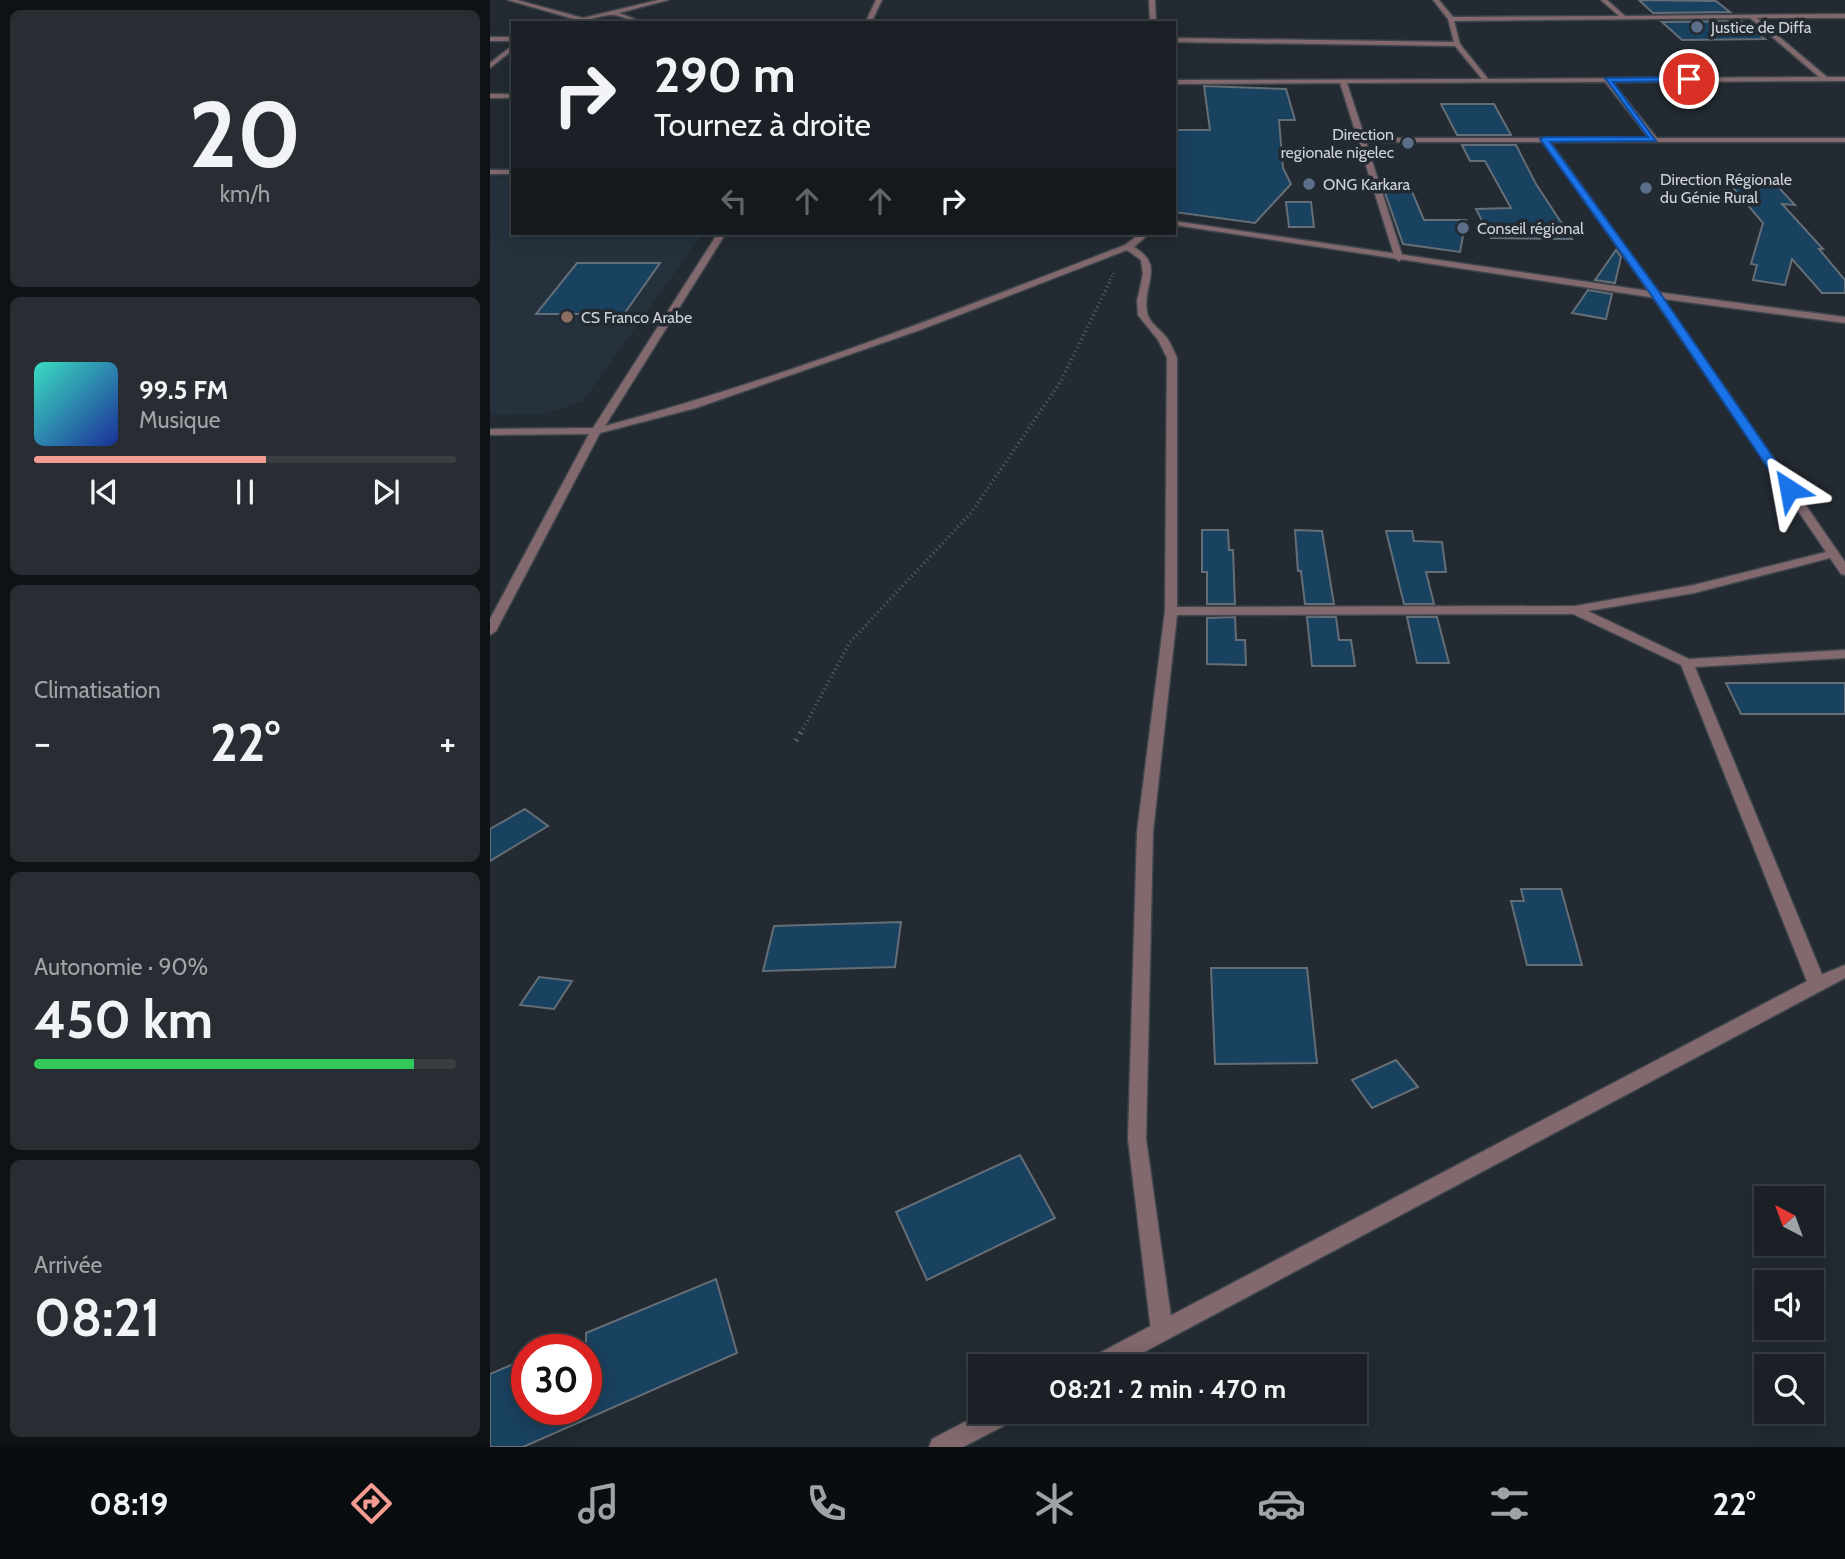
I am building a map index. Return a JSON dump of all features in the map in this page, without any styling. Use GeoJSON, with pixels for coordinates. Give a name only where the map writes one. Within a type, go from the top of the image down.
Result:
{"type":"FeatureCollection","features":[{"type":"Feature","properties":{"kind":"street"},"geometry":{"type":"LineString","coordinates":[[511,0],[582,20]]}},
{"type":"Feature","properties":{"kind":"street"},"geometry":{"type":"LineString","coordinates":[[650,0],[657,2]]}},
{"type":"Feature","properties":{"kind":"street"},"geometry":{"type":"LineString","coordinates":[[578,21],[665,0]]}},
{"type":"Feature","properties":{"kind":"street"},"geometry":{"type":"LineString","coordinates":[[869,21],[879,0]]}},
{"type":"Feature","properties":{"kind":"street"},"geometry":{"type":"LineString","coordinates":[[1152,0],[1153,21]]}},
{"type":"Feature","properties":{"kind":"street"},"geometry":{"type":"LineString","coordinates":[[1436,0],[1451,19],[1457,44],[1486,80]]}},
{"type":"Feature","properties":{"kind":"street"},"geometry":{"type":"LineString","coordinates":[[1604,0],[1623,18]]}},
{"type":"Feature","properties":{"kind":"street"},"geometry":{"type":"LineString","coordinates":[[613,13],[636,21]]}},
{"type":"Feature","properties":{"kind":"street"},"geometry":{"type":"LineString","coordinates":[[1451,19],[1845,16]]}},
{"type":"Feature","properties":{"kind":"street"},"geometry":{"type":"LineString","coordinates":[[1752,17],[1825,79]]}},
{"type":"Feature","properties":{"kind":"street"},"geometry":{"type":"LineString","coordinates":[[490,39],[511,39]]}},
{"type":"Feature","properties":{"kind":"street"},"geometry":{"type":"LineString","coordinates":[[1176,40],[1457,44]]}},
{"type":"Feature","properties":{"kind":"street"},"geometry":{"type":"LineString","coordinates":[[490,65],[511,49]]}},
{"type":"Feature","properties":{"kind":"street"},"geometry":{"type":"LineString","coordinates":[[1176,82],[1845,79]]}},
{"type":"Feature","properties":{"kind":"street"},"geometry":{"type":"LineString","coordinates":[[1607,80],[1654,139]]}},
{"type":"Feature","properties":{"kind":"street"},"geometry":{"type":"LineString","coordinates":[[1343,81],[1364,140],[1399,258]]}},
{"type":"Feature","properties":{"kind":"street"},"geometry":{"type":"LineString","coordinates":[[490,96],[511,96]]}},
{"type":"Feature","properties":{"kind":"street"},"geometry":{"type":"LineString","coordinates":[[1544,139],[1656,295],[1845,571]]}},
{"type":"Feature","properties":{"kind":"street"},"geometry":{"type":"LineString","coordinates":[[1364,140],[1845,140]]}},
{"type":"Feature","properties":{"kind":"street"},"geometry":{"type":"LineString","coordinates":[[490,172],[511,172]]}},
{"type":"Feature","properties":{"kind":"street"},"geometry":{"type":"LineString","coordinates":[[1176,223],[1399,258],[1845,320]]}},
{"type":"Feature","properties":{"kind":"street"},"geometry":{"type":"LineString","coordinates":[[490,631],[596,431],[721,235]]}},
{"type":"Feature","properties":{"kind":"street"},"geometry":{"type":"LineString","coordinates":[[490,432],[596,431],[692,406],[918,328],[1128,247],[1143,235]]}},
{"type":"Feature","properties":{"kind":"street"},"geometry":{"type":"LineString","coordinates":[[1128,247],[1142,254],[1146,260],[1147,282],[1142,311],[1148,323],[1164,340],[1172,358],[1171,611],[1145,832],[1138,1139],[1162,1331]]}},
{"type":"Feature","properties":{"kind":"street"},"geometry":{"type":"LineString","coordinates":[[1171,611],[1575,610],[1707,586],[1833,554]]}},
{"type":"Feature","properties":{"kind":"street"},"geometry":{"type":"LineString","coordinates":[[1575,610],[1687,663],[1845,654]]}},
{"type":"Feature","properties":{"kind":"street"},"geometry":{"type":"LineString","coordinates":[[1687,663],[1817,984]]}},
{"type":"Feature","properties":{"kind":"street"},"geometry":{"type":"LineString","coordinates":[[1119,1354],[1845,971]]}},
{"type":"Feature","properties":{"kind":"street"},"geometry":{"type":"LineString","coordinates":[[940,1447],[984,1424]]}},
{"type":"Feature","properties":{"kind":"path"},"geometry":{"type":"LineString","coordinates":[[796,741],[850,642],[971,513],[1061,381],[1093,312],[1128,247]]}},
{"type":"Feature","properties":{"kind":"shaded area","name":"CS Franco Arabe"},"geometry":{"type":"Polygon","coordinates":[[[490,177],[511,177],[511,235],[702,235],[583,401],[545,414],[490,415],[490,177]]]}},
{"type":"Feature","properties":{"kind":"building"},"geometry":{"type":"Polygon","coordinates":[[[1639,0],[1716,1],[1730,12],[1653,13],[1639,0]]]}},
{"type":"Feature","properties":{"kind":"building"},"geometry":{"type":"Polygon","coordinates":[[[1741,21],[1765,39],[1682,40],[1662,22],[1741,21]]]}},
{"type":"Feature","properties":{"kind":"building"},"geometry":{"type":"Polygon","coordinates":[[[1204,86],[1286,89],[1295,120],[1279,120],[1283,168],[1291,184],[1255,223],[1176,212],[1176,130],[1210,130],[1204,86]]]}},
{"type":"Feature","properties":{"kind":"building"},"geometry":{"type":"Polygon","coordinates":[[[1441,104],[1494,104],[1511,135],[1457,135],[1441,104]]]}},
{"type":"Feature","properties":{"kind":"building"},"geometry":{"type":"Polygon","coordinates":[[[1462,145],[1516,145],[1536,184],[1572,239],[1491,238],[1476,209],[1511,208],[1485,161],[1470,161],[1462,145]]]}},
{"type":"Feature","properties":{"kind":"building"},"geometry":{"type":"Polygon","coordinates":[[[1724,177],[1769,177],[1795,205],[1782,204],[1823,249],[1819,249],[1845,280],[1845,293],[1822,293],[1792,259],[1785,285],[1753,280],[1757,265],[1751,264],[1763,223],[1724,177]]]}},
{"type":"Feature","properties":{"kind":"building"},"geometry":{"type":"Polygon","coordinates":[[[1383,187],[1410,187],[1424,220],[1466,220],[1460,252],[1403,244],[1383,187]]]}},
{"type":"Feature","properties":{"kind":"building"},"geometry":{"type":"Polygon","coordinates":[[[1286,202],[1311,202],[1314,227],[1289,227],[1286,202]]]}},
{"type":"Feature","properties":{"kind":"building"},"geometry":{"type":"Polygon","coordinates":[[[1616,250],[1621,257],[1615,283],[1595,280],[1616,250]]]}},
{"type":"Feature","properties":{"kind":"building"},"geometry":{"type":"Polygon","coordinates":[[[577,263],[660,263],[624,314],[536,314],[577,263]]]}},
{"type":"Feature","properties":{"kind":"building"},"geometry":{"type":"Polygon","coordinates":[[[1588,290],[1612,294],[1606,319],[1572,313],[1588,290]]]}},
{"type":"Feature","properties":{"kind":"building"},"geometry":{"type":"Polygon","coordinates":[[[1202,530],[1228,530],[1229,550],[1233,550],[1235,604],[1207,604],[1207,572],[1202,572],[1202,530]]]}},
{"type":"Feature","properties":{"kind":"building"},"geometry":{"type":"Polygon","coordinates":[[[1295,530],[1322,531],[1334,604],[1305,604],[1301,571],[1298,571],[1295,530]]]}},
{"type":"Feature","properties":{"kind":"building"},"geometry":{"type":"Polygon","coordinates":[[[1386,531],[1412,531],[1414,541],[1442,542],[1446,572],[1426,572],[1434,604],[1404,604],[1386,531]]]}},
{"type":"Feature","properties":{"kind":"building"},"geometry":{"type":"Polygon","coordinates":[[[1235,617],[1236,640],[1245,640],[1246,665],[1207,664],[1207,618],[1235,617]]]}},
{"type":"Feature","properties":{"kind":"building"},"geometry":{"type":"Polygon","coordinates":[[[1307,617],[1336,617],[1339,640],[1351,640],[1355,666],[1312,666],[1307,617]]]}},
{"type":"Feature","properties":{"kind":"building"},"geometry":{"type":"Polygon","coordinates":[[[1407,617],[1437,617],[1449,663],[1417,663],[1407,617]]]}},
{"type":"Feature","properties":{"kind":"building"},"geometry":{"type":"Polygon","coordinates":[[[1726,683],[1845,683],[1845,714],[1741,714],[1726,683]]]}},
{"type":"Feature","properties":{"kind":"building"},"geometry":{"type":"Polygon","coordinates":[[[525,809],[548,826],[490,861],[490,829],[525,809]]]}},
{"type":"Feature","properties":{"kind":"building"},"geometry":{"type":"Polygon","coordinates":[[[1521,889],[1561,889],[1582,965],[1527,965],[1511,901],[1524,901],[1521,889]]]}},
{"type":"Feature","properties":{"kind":"building"},"geometry":{"type":"Polygon","coordinates":[[[901,922],[895,967],[763,971],[774,926],[901,922]]]}},
{"type":"Feature","properties":{"kind":"building"},"geometry":{"type":"Polygon","coordinates":[[[1211,968],[1307,968],[1317,1063],[1215,1064],[1211,968]]]}},
{"type":"Feature","properties":{"kind":"building"},"geometry":{"type":"Polygon","coordinates":[[[539,977],[572,981],[554,1009],[520,1005],[539,977]]]}},
{"type":"Feature","properties":{"kind":"building"},"geometry":{"type":"Polygon","coordinates":[[[1396,1060],[1418,1087],[1372,1108],[1352,1080],[1396,1060]]]}},
{"type":"Feature","properties":{"kind":"building"},"geometry":{"type":"Polygon","coordinates":[[[1020,1155],[1055,1218],[927,1280],[896,1212],[1020,1155]]]}},
{"type":"Feature","properties":{"kind":"building"},"geometry":{"type":"Polygon","coordinates":[[[716,1279],[737,1353],[602,1412],[602,1334],[586,1333],[716,1279]]]}},
{"type":"Feature","properties":{"kind":"building"},"geometry":{"type":"Polygon","coordinates":[[[511,1365],[511,1425],[573,1425],[523,1447],[490,1447],[490,1374],[511,1365]]]}},
{"type":"Feature","properties":{"kind":"place","name":"Justice de Diffa"},"geometry":{"type":"Point","coordinates":[1697,27]}},
{"type":"Feature","properties":{"kind":"place","name":"Direction regionale nigelec"},"geometry":{"type":"Point","coordinates":[1408,143]}},
{"type":"Feature","properties":{"kind":"place","name":"ONG Karkara"},"geometry":{"type":"Point","coordinates":[1309,184]}},
{"type":"Feature","properties":{"kind":"place","name":"Direction Régionale du Génie Rural"},"geometry":{"type":"Point","coordinates":[1646,188]}},
{"type":"Feature","properties":{"kind":"place","name":"Conseil régional"},"geometry":{"type":"Point","coordinates":[1463,228]}},
{"type":"Feature","properties":{"kind":"place","name":"CS Franco Arabe"},"geometry":{"type":"Point","coordinates":[567,317]}},
{"type":"Feature","properties":{"kind":"route"},"geometry":{"type":"LineString","coordinates":[[1689,79],[1607,80],[1654,139],[1544,139],[1656,295],[1789,489]]}}]}
